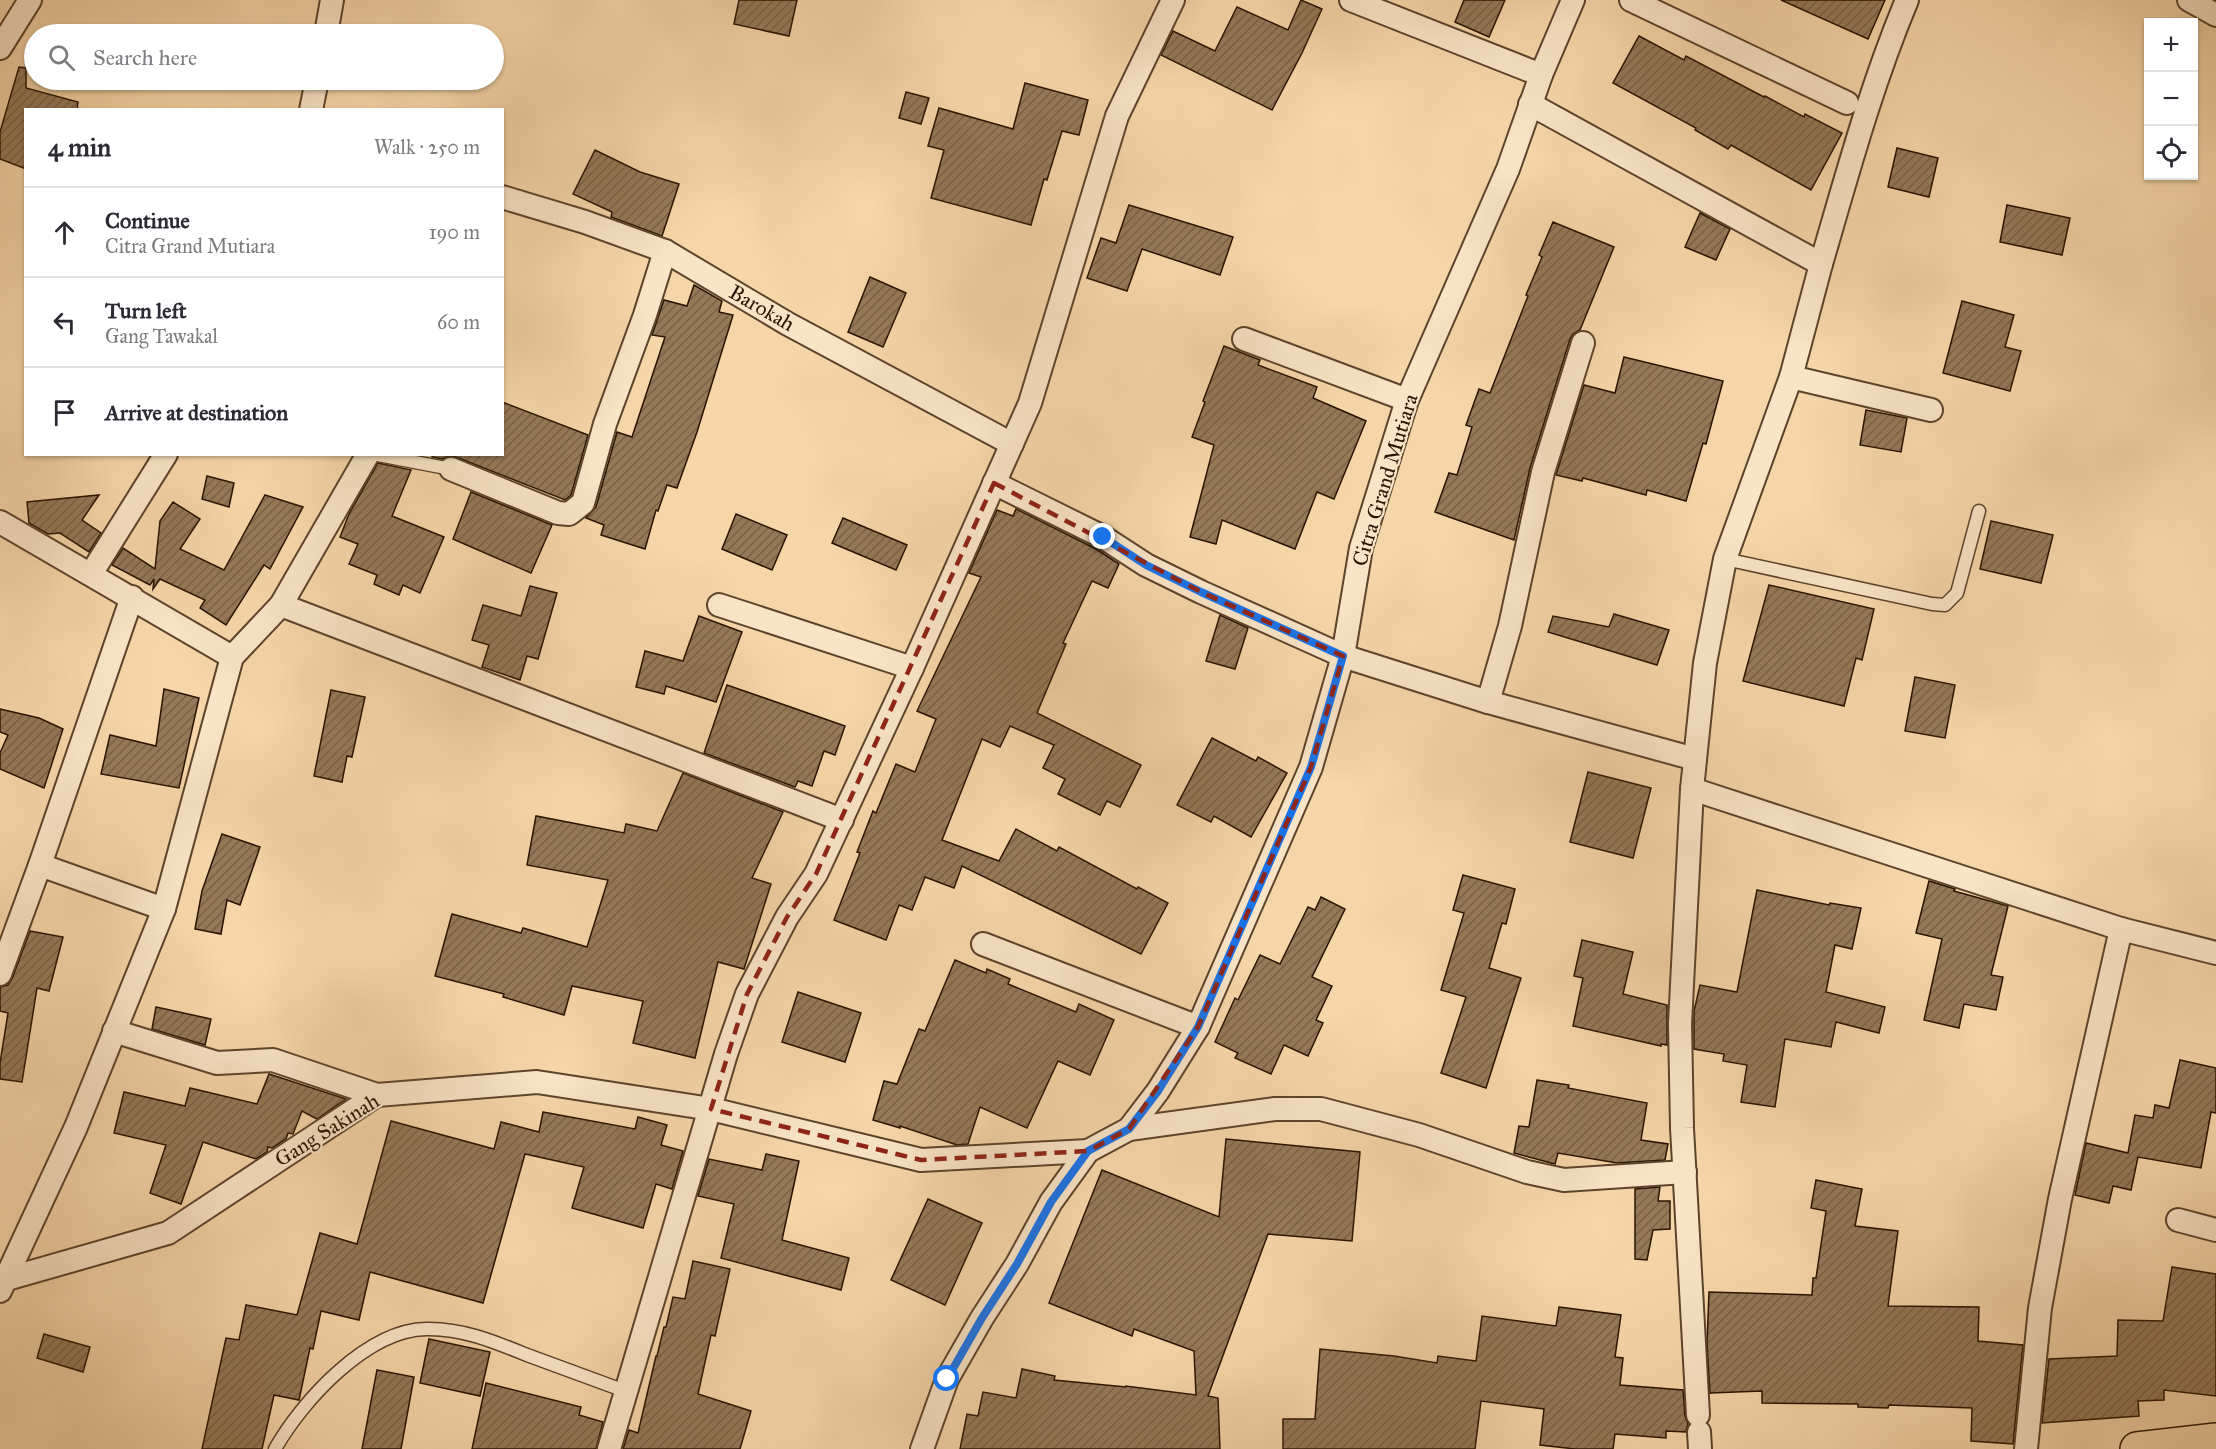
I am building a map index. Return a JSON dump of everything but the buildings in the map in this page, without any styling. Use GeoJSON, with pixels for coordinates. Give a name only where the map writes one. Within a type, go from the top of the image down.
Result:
{"type":"FeatureCollection","features":[{"type":"Feature","properties":{"kind":"highway"},"geometry":{"type":"LineString","coordinates":[[2137,1449],[2216,1440]]}},
{"type":"Feature","properties":{"kind":"street"},"geometry":{"type":"LineString","coordinates":[[0,48],[30,0]]}},
{"type":"Feature","properties":{"kind":"street"},"geometry":{"type":"LineString","coordinates":[[328,24],[332,0]]}},
{"type":"Feature","properties":{"kind":"street"},"geometry":{"type":"LineString","coordinates":[[609,1449],[726,1054],[747,994],[787,917],[816,874],[842,820],[1030,403],[1117,116],[1173,0]]}},
{"type":"Feature","properties":{"kind":"street"},"geometry":{"type":"LineString","coordinates":[[1351,0],[1540,75]]}},
{"type":"Feature","properties":{"kind":"street","name":"Citra Grand Mutiara"},"geometry":{"type":"LineString","coordinates":[[922,1449],[947,1379],[982,1318],[1017,1264],[1051,1202],[1088,1151],[1129,1129],[1158,1091],[1198,1027],[1311,767],[1343,656],[1361,548],[1407,400],[1508,169],[1540,75],[1573,0]]}},
{"type":"Feature","properties":{"kind":"street"},"geometry":{"type":"LineString","coordinates":[[1631,0],[1847,103]]}},
{"type":"Feature","properties":{"kind":"street"},"geometry":{"type":"LineString","coordinates":[[1699,1432],[1685,1172],[1680,1024],[1692,789],[1705,663],[1725,559],[1791,377],[1859,132],[1888,45],[1907,0]]}},
{"type":"Feature","properties":{"kind":"street"},"geometry":{"type":"LineString","coordinates":[[2190,0],[2216,15]]}},
{"type":"Feature","properties":{"kind":"street"},"geometry":{"type":"LineString","coordinates":[[311,108],[315,90]]}},
{"type":"Feature","properties":{"kind":"street"},"geometry":{"type":"LineString","coordinates":[[1530,104],[1821,264]]}},
{"type":"Feature","properties":{"kind":"street","name":"Barokah"},"geometry":{"type":"LineString","coordinates":[[504,198],[585,222],[665,251],[788,324],[1012,444]]}},
{"type":"Feature","properties":{"kind":"street"},"geometry":{"type":"LineString","coordinates":[[451,469],[558,513],[569,514],[583,503],[605,424],[623,378],[665,251]]}},
{"type":"Feature","properties":{"kind":"street"},"geometry":{"type":"LineString","coordinates":[[1245,339],[1407,400]]}},
{"type":"Feature","properties":{"kind":"street"},"geometry":{"type":"LineString","coordinates":[[1488,702],[1510,626],[1543,472],[1583,343]]}},
{"type":"Feature","properties":{"kind":"street"},"geometry":{"type":"LineString","coordinates":[[1791,377],[1931,411]]}},
{"type":"Feature","properties":{"kind":"street"},"geometry":{"type":"LineString","coordinates":[[91,574],[165,456]]}},
{"type":"Feature","properties":{"kind":"street"},"geometry":{"type":"LineString","coordinates":[[1,1284],[76,1126],[164,909],[232,657],[281,605],[367,456]]}},
{"type":"Feature","properties":{"kind":"street"},"geometry":{"type":"LineString","coordinates":[[994,483],[1103,537],[1146,565],[1343,656],[1488,702],[1695,759]]}},
{"type":"Feature","properties":{"kind":"street"},"geometry":{"type":"LineString","coordinates":[[0,522],[232,657]]}},
{"type":"Feature","properties":{"kind":"street"},"geometry":{"type":"LineString","coordinates":[[0,974],[132,597]]}},
{"type":"Feature","properties":{"kind":"street"},"geometry":{"type":"LineString","coordinates":[[719,604],[912,668]]}},
{"type":"Feature","properties":{"kind":"street"},"geometry":{"type":"LineString","coordinates":[[281,605],[842,820]]}},
{"type":"Feature","properties":{"kind":"street"},"geometry":{"type":"LineString","coordinates":[[1692,789],[2121,929],[2216,953]]}},
{"type":"Feature","properties":{"kind":"street"},"geometry":{"type":"LineString","coordinates":[[40,865],[164,909]]}},
{"type":"Feature","properties":{"kind":"street"},"geometry":{"type":"LineString","coordinates":[[2026,1449],[2040,1308],[2060,1199],[2121,929]]}},
{"type":"Feature","properties":{"kind":"street"},"geometry":{"type":"LineString","coordinates":[[983,944],[1198,1027]]}},
{"type":"Feature","properties":{"kind":"street"},"geometry":{"type":"LineString","coordinates":[[114,1030],[217,1063],[273,1060],[377,1095]]}},
{"type":"Feature","properties":{"kind":"street","name":"Gang Sakinah"},"geometry":{"type":"LineString","coordinates":[[1,1284],[168,1233],[377,1095],[537,1082],[711,1109],[921,1160],[1088,1151]]}},
{"type":"Feature","properties":{"kind":"street"},"geometry":{"type":"LineString","coordinates":[[1129,1129],[1275,1109],[1321,1109],[1419,1135],[1527,1172],[1564,1180],[1685,1172]]}},
{"type":"Feature","properties":{"kind":"street"},"geometry":{"type":"LineString","coordinates":[[2178,1220],[2216,1230]]}},
{"type":"Feature","properties":{"kind":"lane"},"geometry":{"type":"LineString","coordinates":[[383,456],[451,469]]}},
{"type":"Feature","properties":{"kind":"lane"},"geometry":{"type":"LineString","coordinates":[[1725,559],[1945,605],[1957,593],[1979,511]]}},
{"type":"Feature","properties":{"kind":"lane"},"geometry":{"type":"LineString","coordinates":[[275,1449],[299,1413],[348,1362],[372,1347],[399,1335],[425,1329],[470,1333],[625,1391]]}},
{"type":"Feature","properties":{"kind":"highlighted area"},"geometry":{"type":"Polygon","coordinates":[[[994,483],[1201,592],[1343,656],[1311,767],[1198,1027],[1129,1129],[1088,1151],[921,1160],[711,1109],[747,994],[787,917],[816,874],[994,483]]]}},
{"type":"Feature","properties":{"kind":"route"},"geometry":{"type":"LineString","coordinates":[[947,1379],[982,1318],[1017,1264],[1051,1202],[1088,1151],[1129,1129],[1158,1091],[1198,1027],[1311,767],[1343,656],[1146,565],[1103,537]]}}]}
